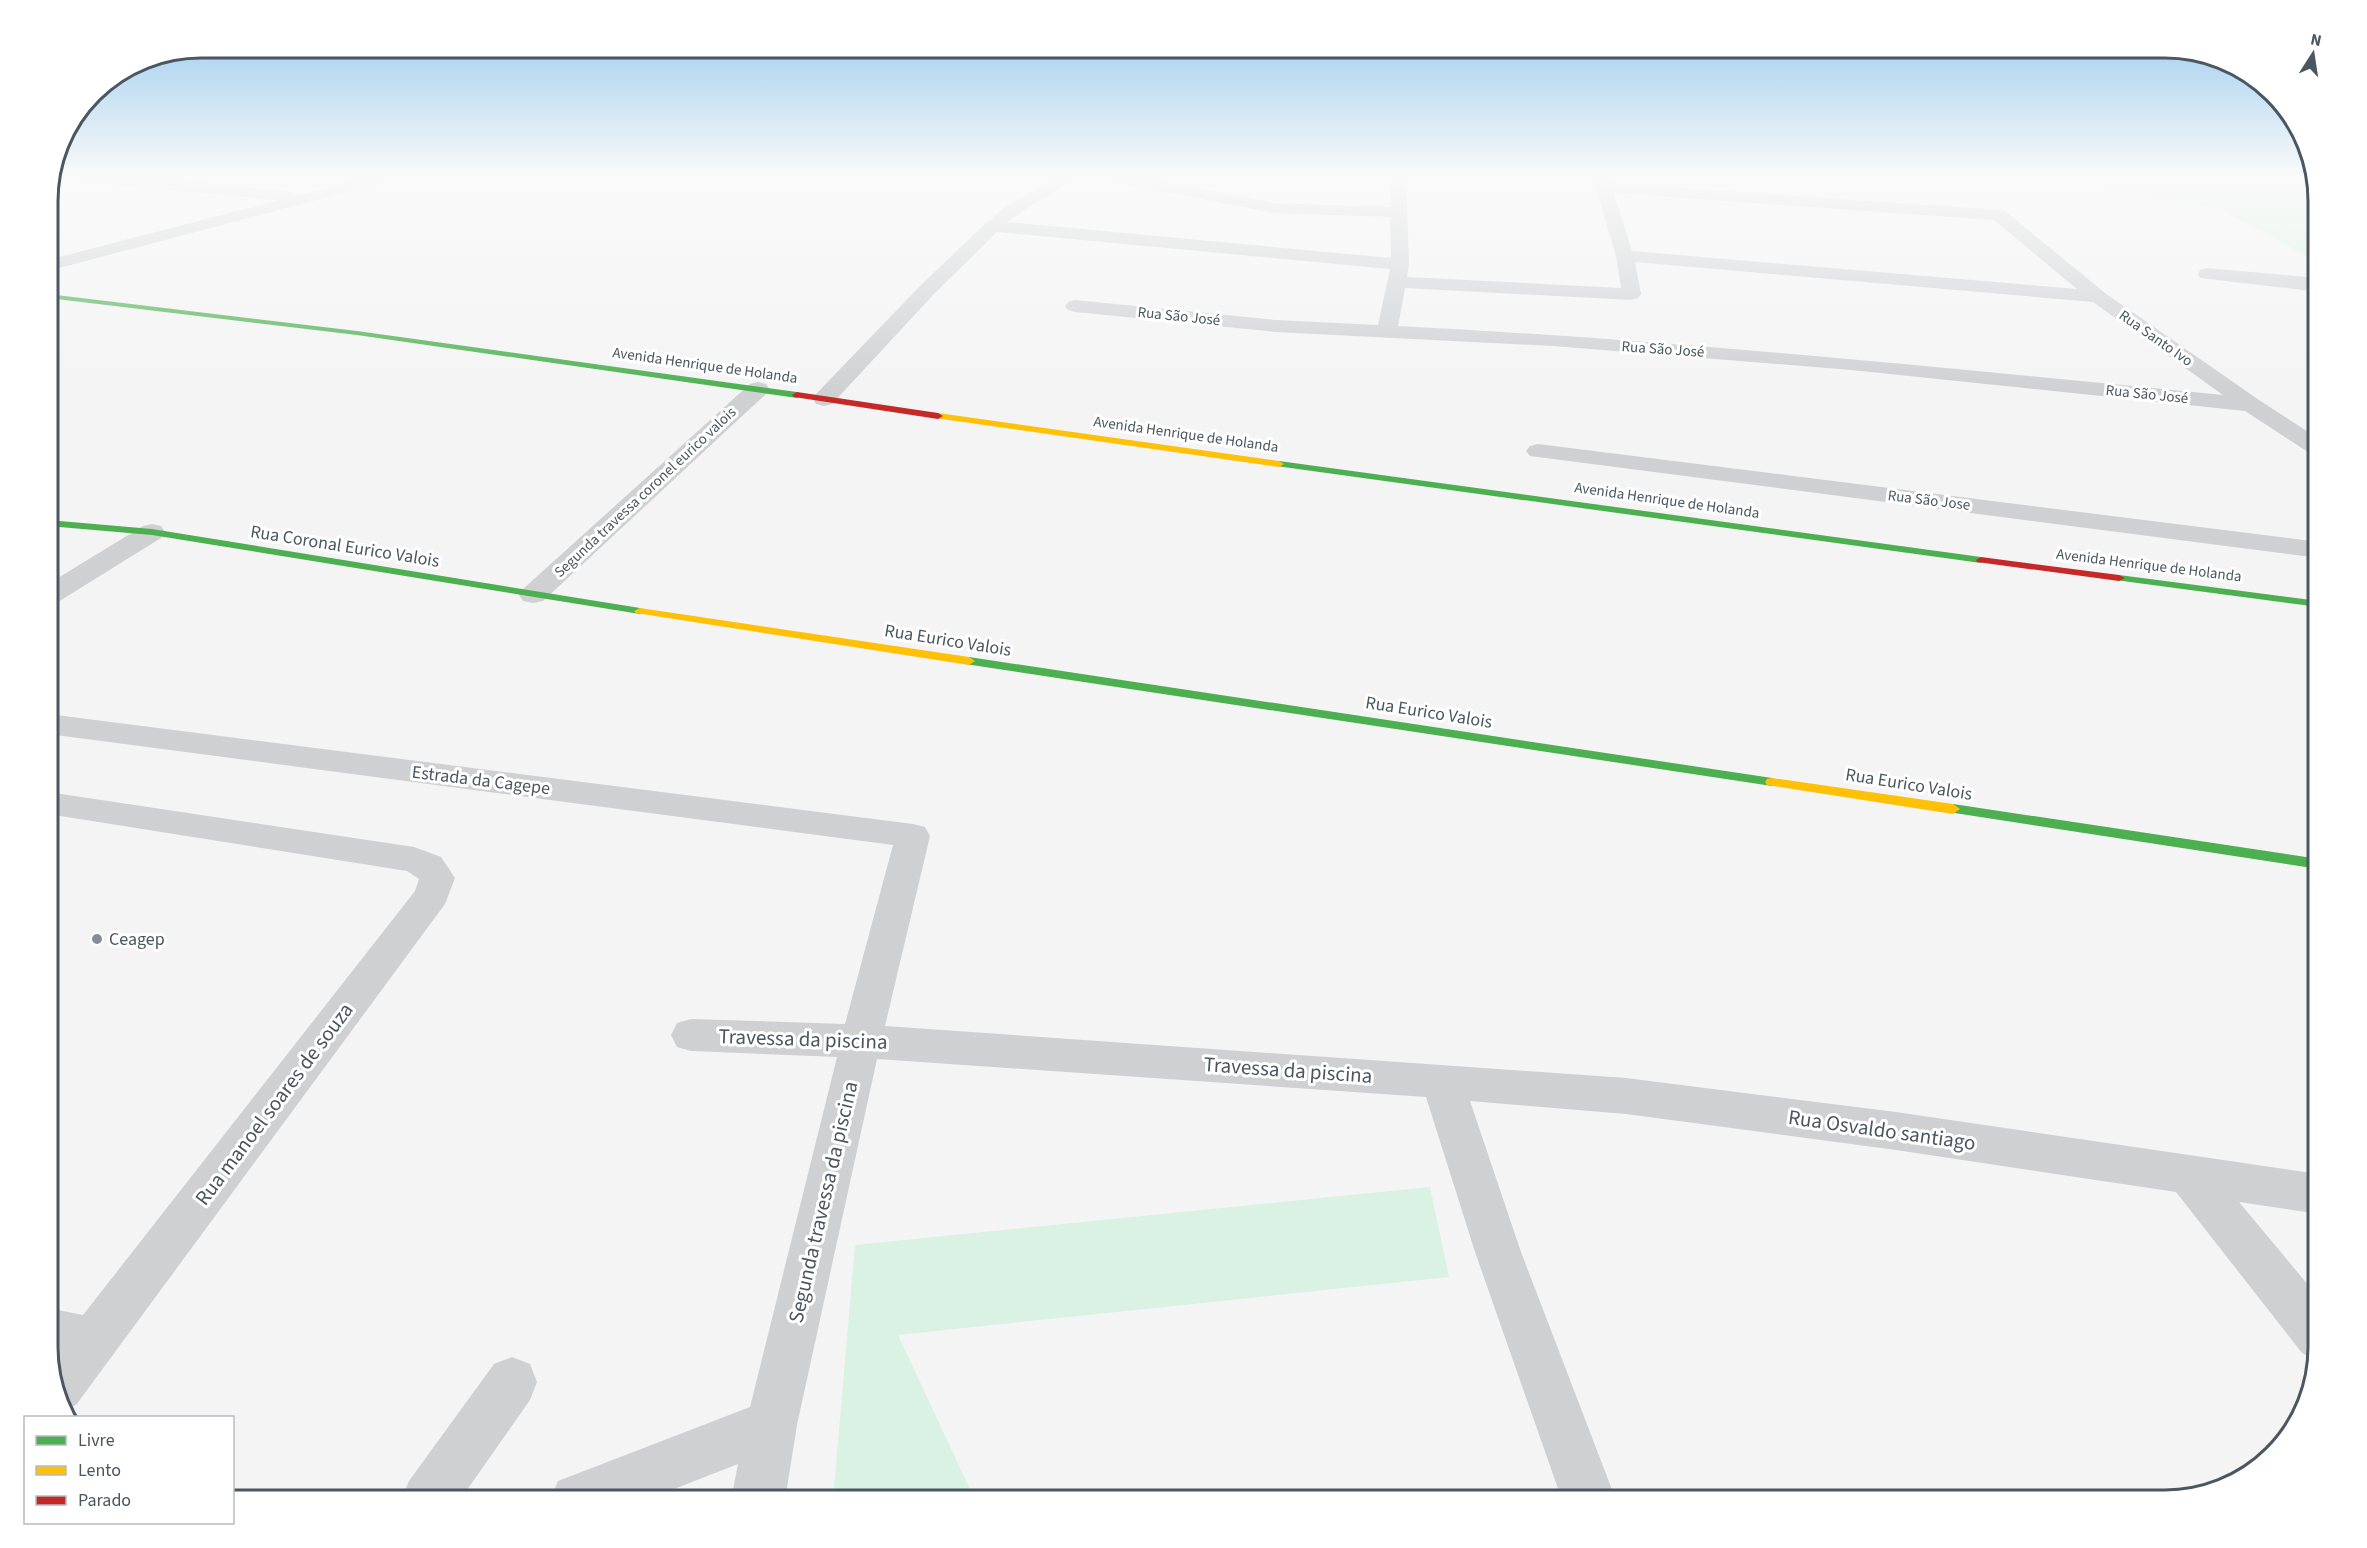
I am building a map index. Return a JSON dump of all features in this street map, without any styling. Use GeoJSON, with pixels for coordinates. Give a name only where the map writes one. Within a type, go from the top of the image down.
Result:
{"type":"FeatureCollection","features":[{"type":"Feature","properties":{"kind":"main road","name":"Avenida Henrique de Holanda"},"geometry":{"type":"LineString","coordinates":[[59,297],[357,333],[1975,559],[2308,602]]}},
{"type":"Feature","properties":{"kind":"main road"},"geometry":{"type":"LineString","coordinates":[[59,524],[152,532]]}},
{"type":"Feature","properties":{"kind":"main road","name":"Rua Coronal Eurico Valois"},"geometry":{"type":"LineString","coordinates":[[152,532],[533,595]]}},
{"type":"Feature","properties":{"kind":"main road","name":"Rua Eurico Valois"},"geometry":{"type":"LineString","coordinates":[[533,595],[2308,862]]}},
{"type":"Feature","properties":{"kind":"street"},"geometry":{"type":"LineString","coordinates":[[59,263],[120,247]]}},
{"type":"Feature","properties":{"kind":"street"},"geometry":{"type":"LineString","coordinates":[[824,399],[927,290],[971,247]]}},
{"type":"Feature","properties":{"kind":"street"},"geometry":{"type":"LineString","coordinates":[[1176,247],[1399,273],[1631,294],[1622,247]]}},
{"type":"Feature","properties":{"kind":"street"},"geometry":{"type":"LineString","coordinates":[[1387,331],[1399,273],[1399,247]]}},
{"type":"Feature","properties":{"kind":"street","name":"Rua Santo Ivo"},"geometry":{"type":"LineString","coordinates":[[2038,247],[2098,297],[2251,405],[2308,442]]}},
{"type":"Feature","properties":{"kind":"street"},"geometry":{"type":"LineString","coordinates":[[1625,256],[2098,297]]}},
{"type":"Feature","properties":{"kind":"street"},"geometry":{"type":"LineString","coordinates":[[2206,274],[2308,283]]}},
{"type":"Feature","properties":{"kind":"street","name":"Rua São José"},"geometry":{"type":"LineString","coordinates":[[1075,306],[1276,326],[1553,340],[1851,364],[2251,405]]}},
{"type":"Feature","properties":{"kind":"street","name":"Segunda travessa coronel eurico valois"},"geometry":{"type":"LineString","coordinates":[[533,595],[758,389]]}},
{"type":"Feature","properties":{"kind":"street","name":"Rua São Jose"},"geometry":{"type":"LineString","coordinates":[[1538,451],[2308,549]]}},
{"type":"Feature","properties":{"kind":"street"},"geometry":{"type":"LineString","coordinates":[[59,589],[152,532]]}},
{"type":"Feature","properties":{"kind":"street","name":"Estrada da Cagepe"},"geometry":{"type":"LineString","coordinates":[[59,725],[913,836]]}},
{"type":"Feature","properties":{"kind":"street","name":"Rua manoel soares de souza"},"geometry":{"type":"LineString","coordinates":[[59,805],[414,860],[428,866],[437,878],[432,895],[71,1336],[61,1374]]}},
{"type":"Feature","properties":{"kind":"street","name":"Segunda travessa da piscina"},"geometry":{"type":"LineString","coordinates":[[760,1490],[771,1425],[861,1041],[913,836]]}},
{"type":"Feature","properties":{"kind":"street","name":"Travessa da piscina"},"geometry":{"type":"LineString","coordinates":[[691,1035],[861,1041],[1442,1081]]}},
{"type":"Feature","properties":{"kind":"street"},"geometry":{"type":"LineString","coordinates":[[1442,1081],[1498,1252],[1585,1490]]}},
{"type":"Feature","properties":{"kind":"street","name":"Rua Osvaldo santiago"},"geometry":{"type":"LineString","coordinates":[[1442,1081],[1626,1096],[1896,1131],[2308,1192]]}},
{"type":"Feature","properties":{"kind":"street"},"geometry":{"type":"LineString","coordinates":[[2189,1175],[2308,1322]]}},
{"type":"Feature","properties":{"kind":"street"},"geometry":{"type":"LineString","coordinates":[[435,1490],[512,1382]]}},
{"type":"Feature","properties":{"kind":"street"},"geometry":{"type":"LineString","coordinates":[[603,1490],[771,1425]]}},
{"type":"Feature","properties":{"kind":"green space"},"geometry":{"type":"Polygon","coordinates":[[[2290,247],[2308,247],[2308,257],[2290,247]]]}},
{"type":"Feature","properties":{"kind":"green space"},"geometry":{"type":"Polygon","coordinates":[[[1430,1187],[1449,1277],[898,1335],[970,1490],[834,1490],[855,1245],[1430,1187]]]}},
{"type":"Feature","properties":{"kind":"traffic: fast"},"geometry":{"type":"LineString","coordinates":[[59,297],[357,333],[797,395]]}},
{"type":"Feature","properties":{"kind":"traffic: fast"},"geometry":{"type":"LineString","coordinates":[[1279,464],[1981,560]]}},
{"type":"Feature","properties":{"kind":"traffic: fast"},"geometry":{"type":"LineString","coordinates":[[59,524],[152,532],[640,611]]}},
{"type":"Feature","properties":{"kind":"traffic: fast"},"geometry":{"type":"LineString","coordinates":[[2119,578],[2308,603]]}},
{"type":"Feature","properties":{"kind":"traffic: fast"},"geometry":{"type":"LineString","coordinates":[[969,661],[1772,782]]}},
{"type":"Feature","properties":{"kind":"traffic: fast"},"geometry":{"type":"LineString","coordinates":[[1953,809],[2308,862]]}},
{"type":"Feature","properties":{"kind":"traffic: slow"},"geometry":{"type":"LineString","coordinates":[[938,416],[1279,464]]}},
{"type":"Feature","properties":{"kind":"traffic: slow"},"geometry":{"type":"LineString","coordinates":[[640,611],[969,661]]}},
{"type":"Feature","properties":{"kind":"traffic: slow"},"geometry":{"type":"LineString","coordinates":[[1772,782],[1953,809]]}},
{"type":"Feature","properties":{"kind":"traffic: jam"},"geometry":{"type":"LineString","coordinates":[[797,395],[938,416]]}},
{"type":"Feature","properties":{"kind":"traffic: jam"},"geometry":{"type":"LineString","coordinates":[[1981,560],[2119,578]]}},
{"type":"Feature","properties":{"kind":"place","name":"Ceagep"},"geometry":{"type":"Point","coordinates":[97,939]}}]}
